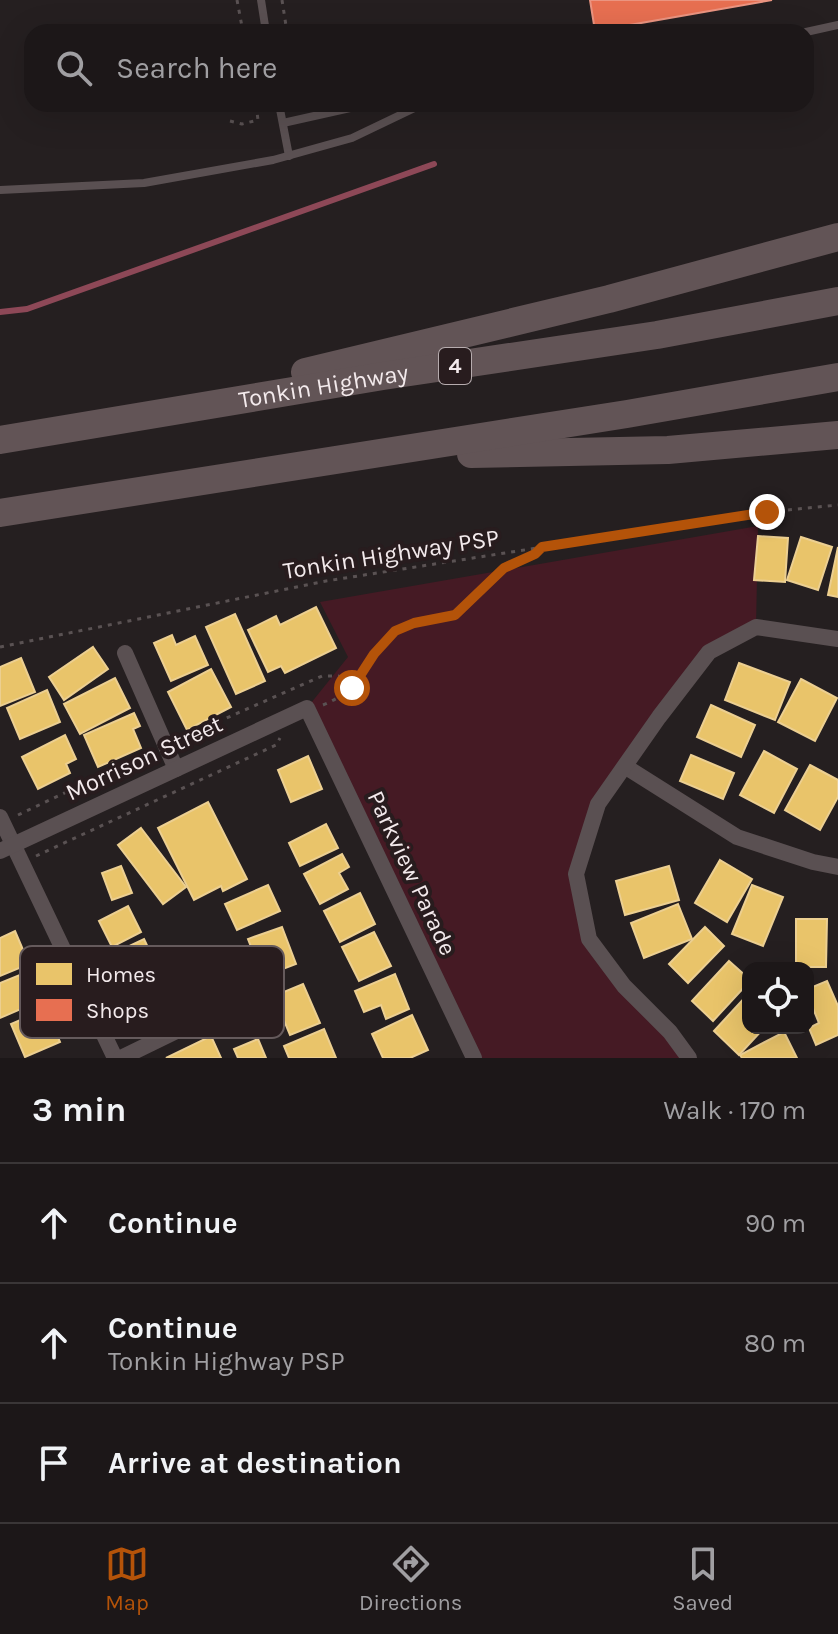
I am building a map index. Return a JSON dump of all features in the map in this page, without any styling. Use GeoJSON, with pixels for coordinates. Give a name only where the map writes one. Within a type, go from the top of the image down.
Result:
{"type":"FeatureCollection","features":[{"type":"Feature","properties":{"kind":"highway"},"geometry":{"type":"LineString","coordinates":[[71,429],[609,299],[838,237]]}},
{"type":"Feature","properties":{"kind":"highway","name":"Tonkin Highway"},"geometry":{"type":"LineString","coordinates":[[0,440],[383,376],[657,335],[838,301]]}},
{"type":"Feature","properties":{"kind":"highway"},"geometry":{"type":"LineString","coordinates":[[0,513],[367,456],[838,377]]}},
{"type":"Feature","properties":{"kind":"highway"},"geometry":{"type":"LineString","coordinates":[[367,456],[668,450],[838,435]]}},
{"type":"Feature","properties":{"kind":"street"},"geometry":{"type":"LineString","coordinates":[[689,1058],[670,1032],[624,986],[589,939],[576,874],[598,804],[709,652],[756,627],[838,639]]}},
{"type":"Feature","properties":{"kind":"street"},"geometry":{"type":"LineString","coordinates":[[125,653],[176,769]]}},
{"type":"Feature","properties":{"kind":"street","name":"Morrison Street"},"geometry":{"type":"LineString","coordinates":[[6,848],[307,708]]}},
{"type":"Feature","properties":{"kind":"street","name":"Parkview Parade"},"geometry":{"type":"LineString","coordinates":[[307,708],[474,1058]]}},
{"type":"Feature","properties":{"kind":"street"},"geometry":{"type":"LineString","coordinates":[[626,767],[737,837],[838,867]]}},
{"type":"Feature","properties":{"kind":"street"},"geometry":{"type":"LineString","coordinates":[[0,817],[6,848],[58,946]]}},
{"type":"Feature","properties":{"kind":"street"},"geometry":{"type":"LineString","coordinates":[[107,1038],[118,1058],[160,1038]]}},
{"type":"Feature","properties":{"kind":"lane"},"geometry":{"type":"LineString","coordinates":[[261,0],[265,24]]}},
{"type":"Feature","properties":{"kind":"lane"},"geometry":{"type":"LineString","coordinates":[[814,32],[838,28]]}},
{"type":"Feature","properties":{"kind":"lane"},"geometry":{"type":"LineString","coordinates":[[281,112],[289,156]]}},
{"type":"Feature","properties":{"kind":"lane"},"geometry":{"type":"LineString","coordinates":[[283,123],[332,112]]}},
{"type":"Feature","properties":{"kind":"lane"},"geometry":{"type":"LineString","coordinates":[[0,190],[144,183],[289,156],[352,138],[406,112]]}},
{"type":"Feature","properties":{"kind":"path"},"geometry":{"type":"LineString","coordinates":[[237,0],[242,24]]}},
{"type":"Feature","properties":{"kind":"path"},"geometry":{"type":"LineString","coordinates":[[282,0],[286,24]]}},
{"type":"Feature","properties":{"kind":"path"},"geometry":{"type":"LineString","coordinates":[[230,121],[242,124],[258,120],[257,112]]}},
{"type":"Feature","properties":{"kind":"path","name":"Tonkin Highway PSP"},"geometry":{"type":"LineString","coordinates":[[0,647],[326,581],[767,512],[838,505]]}},
{"type":"Feature","properties":{"kind":"path"},"geometry":{"type":"LineString","coordinates":[[307,708],[336,699],[352,688],[374,654],[395,631],[414,623],[455,615],[504,568],[535,554],[542,547]]}},
{"type":"Feature","properties":{"kind":"shaded area"},"geometry":{"type":"Polygon","coordinates":[[[758,526],[756,627],[709,652],[598,804],[576,874],[589,939],[689,1058],[474,1058],[307,708],[348,657],[320,602],[758,526]]]}},
{"type":"Feature","properties":{"kind":"building: Homes"},"geometry":{"type":"Polygon","coordinates":[[[758,536],[788,538],[785,582],[754,580],[758,536]]]}},
{"type":"Feature","properties":{"kind":"building: Homes"},"geometry":{"type":"Polygon","coordinates":[[[801,537],[832,547],[818,590],[787,580],[801,537]]]}},
{"type":"Feature","properties":{"kind":"building: Homes"},"geometry":{"type":"Polygon","coordinates":[[[838,547],[838,597],[828,595],[838,547]]]}},
{"type":"Feature","properties":{"kind":"building: Homes"},"geometry":{"type":"Polygon","coordinates":[[[316,607],[336,648],[285,673],[281,666],[268,672],[248,630],[276,616],[280,625],[316,607]]]}},
{"type":"Feature","properties":{"kind":"building: Homes"},"geometry":{"type":"Polygon","coordinates":[[[235,614],[265,681],[236,694],[206,627],[235,614]]]}},
{"type":"Feature","properties":{"kind":"building: Homes"},"geometry":{"type":"Polygon","coordinates":[[[172,635],[176,645],[195,636],[208,665],[171,681],[154,643],[172,635]]]}},
{"type":"Feature","properties":{"kind":"building: Homes"},"geometry":{"type":"Polygon","coordinates":[[[93,647],[108,669],[64,700],[49,677],[93,647]]]}},
{"type":"Feature","properties":{"kind":"building: Homes"},"geometry":{"type":"Polygon","coordinates":[[[21,658],[35,692],[0,706],[0,667],[21,658]]]}},
{"type":"Feature","properties":{"kind":"building: Homes"},"geometry":{"type":"Polygon","coordinates":[[[739,663],[790,682],[775,720],[725,700],[739,663]]]}},
{"type":"Feature","properties":{"kind":"building: Homes"},"geometry":{"type":"Polygon","coordinates":[[[211,669],[231,707],[187,730],[168,692],[211,669]]]}},
{"type":"Feature","properties":{"kind":"building: Homes"},"geometry":{"type":"Polygon","coordinates":[[[115,678],[130,708],[80,734],[64,704],[115,678]]]}},
{"type":"Feature","properties":{"kind":"building: Homes"},"geometry":{"type":"Polygon","coordinates":[[[801,679],[837,698],[815,741],[778,722],[801,679]]]}},
{"type":"Feature","properties":{"kind":"building: Homes"},"geometry":{"type":"Polygon","coordinates":[[[47,690],[60,722],[20,739],[7,708],[47,690]]]}},
{"type":"Feature","properties":{"kind":"building: Homes"},"geometry":{"type":"Polygon","coordinates":[[[711,705],[755,725],[741,757],[697,737],[711,705]]]}},
{"type":"Feature","properties":{"kind":"building: Homes"},"geometry":{"type":"Polygon","coordinates":[[[134,713],[140,726],[133,729],[141,748],[98,767],[84,735],[134,713]]]}},
{"type":"Feature","properties":{"kind":"building: Homes"},"geometry":{"type":"Polygon","coordinates":[[[65,735],[76,759],[66,764],[70,773],[38,789],[22,757],[65,735]]]}},
{"type":"Feature","properties":{"kind":"building: Homes"},"geometry":{"type":"Polygon","coordinates":[[[764,751],[797,769],[774,813],[740,795],[764,751]]]}},
{"type":"Feature","properties":{"kind":"building: Homes"},"geometry":{"type":"Polygon","coordinates":[[[691,755],[734,773],[723,799],[680,781],[691,755]]]}},
{"type":"Feature","properties":{"kind":"building: Homes"},"geometry":{"type":"Polygon","coordinates":[[[308,756],[322,789],[291,802],[278,770],[308,756]]]}},
{"type":"Feature","properties":{"kind":"building: Homes"},"geometry":{"type":"Polygon","coordinates":[[[810,765],[838,780],[838,797],[820,830],[785,810],[810,765]]]}},
{"type":"Feature","properties":{"kind":"building: Homes"},"geometry":{"type":"Polygon","coordinates":[[[208,802],[247,879],[223,891],[221,886],[194,900],[158,828],[208,802]]]}},
{"type":"Feature","properties":{"kind":"building: Homes"},"geometry":{"type":"Polygon","coordinates":[[[326,824],[338,848],[300,866],[289,843],[326,824]]]}},
{"type":"Feature","properties":{"kind":"building: Homes"},"geometry":{"type":"Polygon","coordinates":[[[141,828],[186,887],[163,904],[118,845],[141,828]]]}},
{"type":"Feature","properties":{"kind":"building: Homes"},"geometry":{"type":"Polygon","coordinates":[[[342,854],[349,867],[339,873],[348,889],[320,904],[304,874],[342,854]]]}},
{"type":"Feature","properties":{"kind":"building: Homes"},"geometry":{"type":"Polygon","coordinates":[[[720,860],[752,879],[727,922],[695,903],[720,860]]]}},
{"type":"Feature","properties":{"kind":"building: Homes"},"geometry":{"type":"Polygon","coordinates":[[[121,866],[132,893],[112,900],[102,873],[121,866]]]}},
{"type":"Feature","properties":{"kind":"building: Homes"},"geometry":{"type":"Polygon","coordinates":[[[669,866],[679,900],[625,915],[616,881],[669,866]]]}},
{"type":"Feature","properties":{"kind":"building: Homes"},"geometry":{"type":"Polygon","coordinates":[[[268,885],[280,911],[237,930],[225,904],[268,885]]]}},
{"type":"Feature","properties":{"kind":"building: Homes"},"geometry":{"type":"Polygon","coordinates":[[[752,885],[783,897],[763,946],[732,934],[752,885]]]}},
{"type":"Feature","properties":{"kind":"building: Homes"},"geometry":{"type":"Polygon","coordinates":[[[360,893],[375,924],[340,942],[324,911],[360,893]]]}},
{"type":"Feature","properties":{"kind":"building: Homes"},"geometry":{"type":"Polygon","coordinates":[[[678,904],[692,939],[644,958],[631,923],[678,904]]]}},
{"type":"Feature","properties":{"kind":"building: Homes"},"geometry":{"type":"Polygon","coordinates":[[[128,906],[141,932],[112,946],[99,921],[128,906]]]}},
{"type":"Feature","properties":{"kind":"building: Homes"},"geometry":{"type":"Polygon","coordinates":[[[796,919],[827,919],[826,967],[814,967],[814,962],[796,962],[796,919]]]}},
{"type":"Feature","properties":{"kind":"building: Homes"},"geometry":{"type":"Polygon","coordinates":[[[282,927],[296,964],[284,969],[284,946],[251,946],[248,939],[282,927]]]}},
{"type":"Feature","properties":{"kind":"building: Homes"},"geometry":{"type":"Polygon","coordinates":[[[705,927],[724,946],[688,983],[669,964],[705,927]]]}},
{"type":"Feature","properties":{"kind":"building: Homes"},"geometry":{"type":"Polygon","coordinates":[[[15,931],[21,946],[20,968],[0,976],[0,938],[15,931]]]}},
{"type":"Feature","properties":{"kind":"building: Homes"},"geometry":{"type":"Polygon","coordinates":[[[374,932],[391,966],[359,981],[342,947],[374,932]]]}},
{"type":"Feature","properties":{"kind":"building: Homes"},"geometry":{"type":"Polygon","coordinates":[[[144,939],[147,946],[129,946],[144,939]]]}},
{"type":"Feature","properties":{"kind":"building: Homes"},"geometry":{"type":"Polygon","coordinates":[[[729,961],[742,973],[742,990],[713,1021],[692,1001],[729,961]]]}},
{"type":"Feature","properties":{"kind":"building: Homes"},"geometry":{"type":"Polygon","coordinates":[[[395,974],[409,1009],[386,1019],[381,1005],[364,1012],[355,991],[395,974]]]}},
{"type":"Feature","properties":{"kind":"building: Homes"},"geometry":{"type":"Polygon","coordinates":[[[20,975],[20,1009],[0,1018],[0,983],[20,975]]]}},
{"type":"Feature","properties":{"kind":"building: Homes"},"geometry":{"type":"Polygon","coordinates":[[[827,981],[838,1006],[838,1035],[816,1045],[811,1034],[814,1034],[814,1026],[819,1023],[814,1011],[814,986],[827,981]]]}},
{"type":"Feature","properties":{"kind":"building: Homes"},"geometry":{"type":"Polygon","coordinates":[[[303,984],[320,1023],[290,1035],[284,1020],[284,992],[303,984]]]}},
{"type":"Feature","properties":{"kind":"building: Homes"},"geometry":{"type":"Polygon","coordinates":[[[742,1001],[742,1034],[758,1034],[739,1055],[714,1031],[742,1001]]]}},
{"type":"Feature","properties":{"kind":"building: Homes"},"geometry":{"type":"Polygon","coordinates":[[[412,1015],[428,1050],[410,1058],[383,1058],[372,1034],[412,1015]]]}},
{"type":"Feature","properties":{"kind":"building: Homes"},"geometry":{"type":"Polygon","coordinates":[[[20,1020],[20,1038],[58,1038],[60,1042],[25,1057],[11,1024],[20,1020]]]}},
{"type":"Feature","properties":{"kind":"building: Homes"},"geometry":{"type":"Polygon","coordinates":[[[324,1029],[336,1058],[289,1058],[284,1046],[324,1029]]]}},
{"type":"Feature","properties":{"kind":"building: Homes"},"geometry":{"type":"Polygon","coordinates":[[[785,1034],[797,1058],[742,1058],[740,1055],[785,1034]]]}},
{"type":"Feature","properties":{"kind":"building: Homes"},"geometry":{"type":"Polygon","coordinates":[[[212,1038],[221,1058],[166,1058],[212,1038]]]}},
{"type":"Feature","properties":{"kind":"building: Homes"},"geometry":{"type":"Polygon","coordinates":[[[258,1039],[266,1058],[238,1058],[234,1049],[258,1039]]]}},
{"type":"Feature","properties":{"kind":"building: Shops"},"geometry":{"type":"Polygon","coordinates":[[[590,0],[772,0],[635,24],[594,24],[590,0]]]}},
{"type":"Feature","properties":{"kind":"waterway"},"geometry":{"type":"LineString","coordinates":[[0,312],[27,309],[434,164]]}},
{"type":"Feature","properties":{"kind":"route"},"geometry":{"type":"LineString","coordinates":[[352,688],[374,654],[395,631],[414,623],[455,615],[504,568],[535,554],[542,547],[767,512]]}}]}
